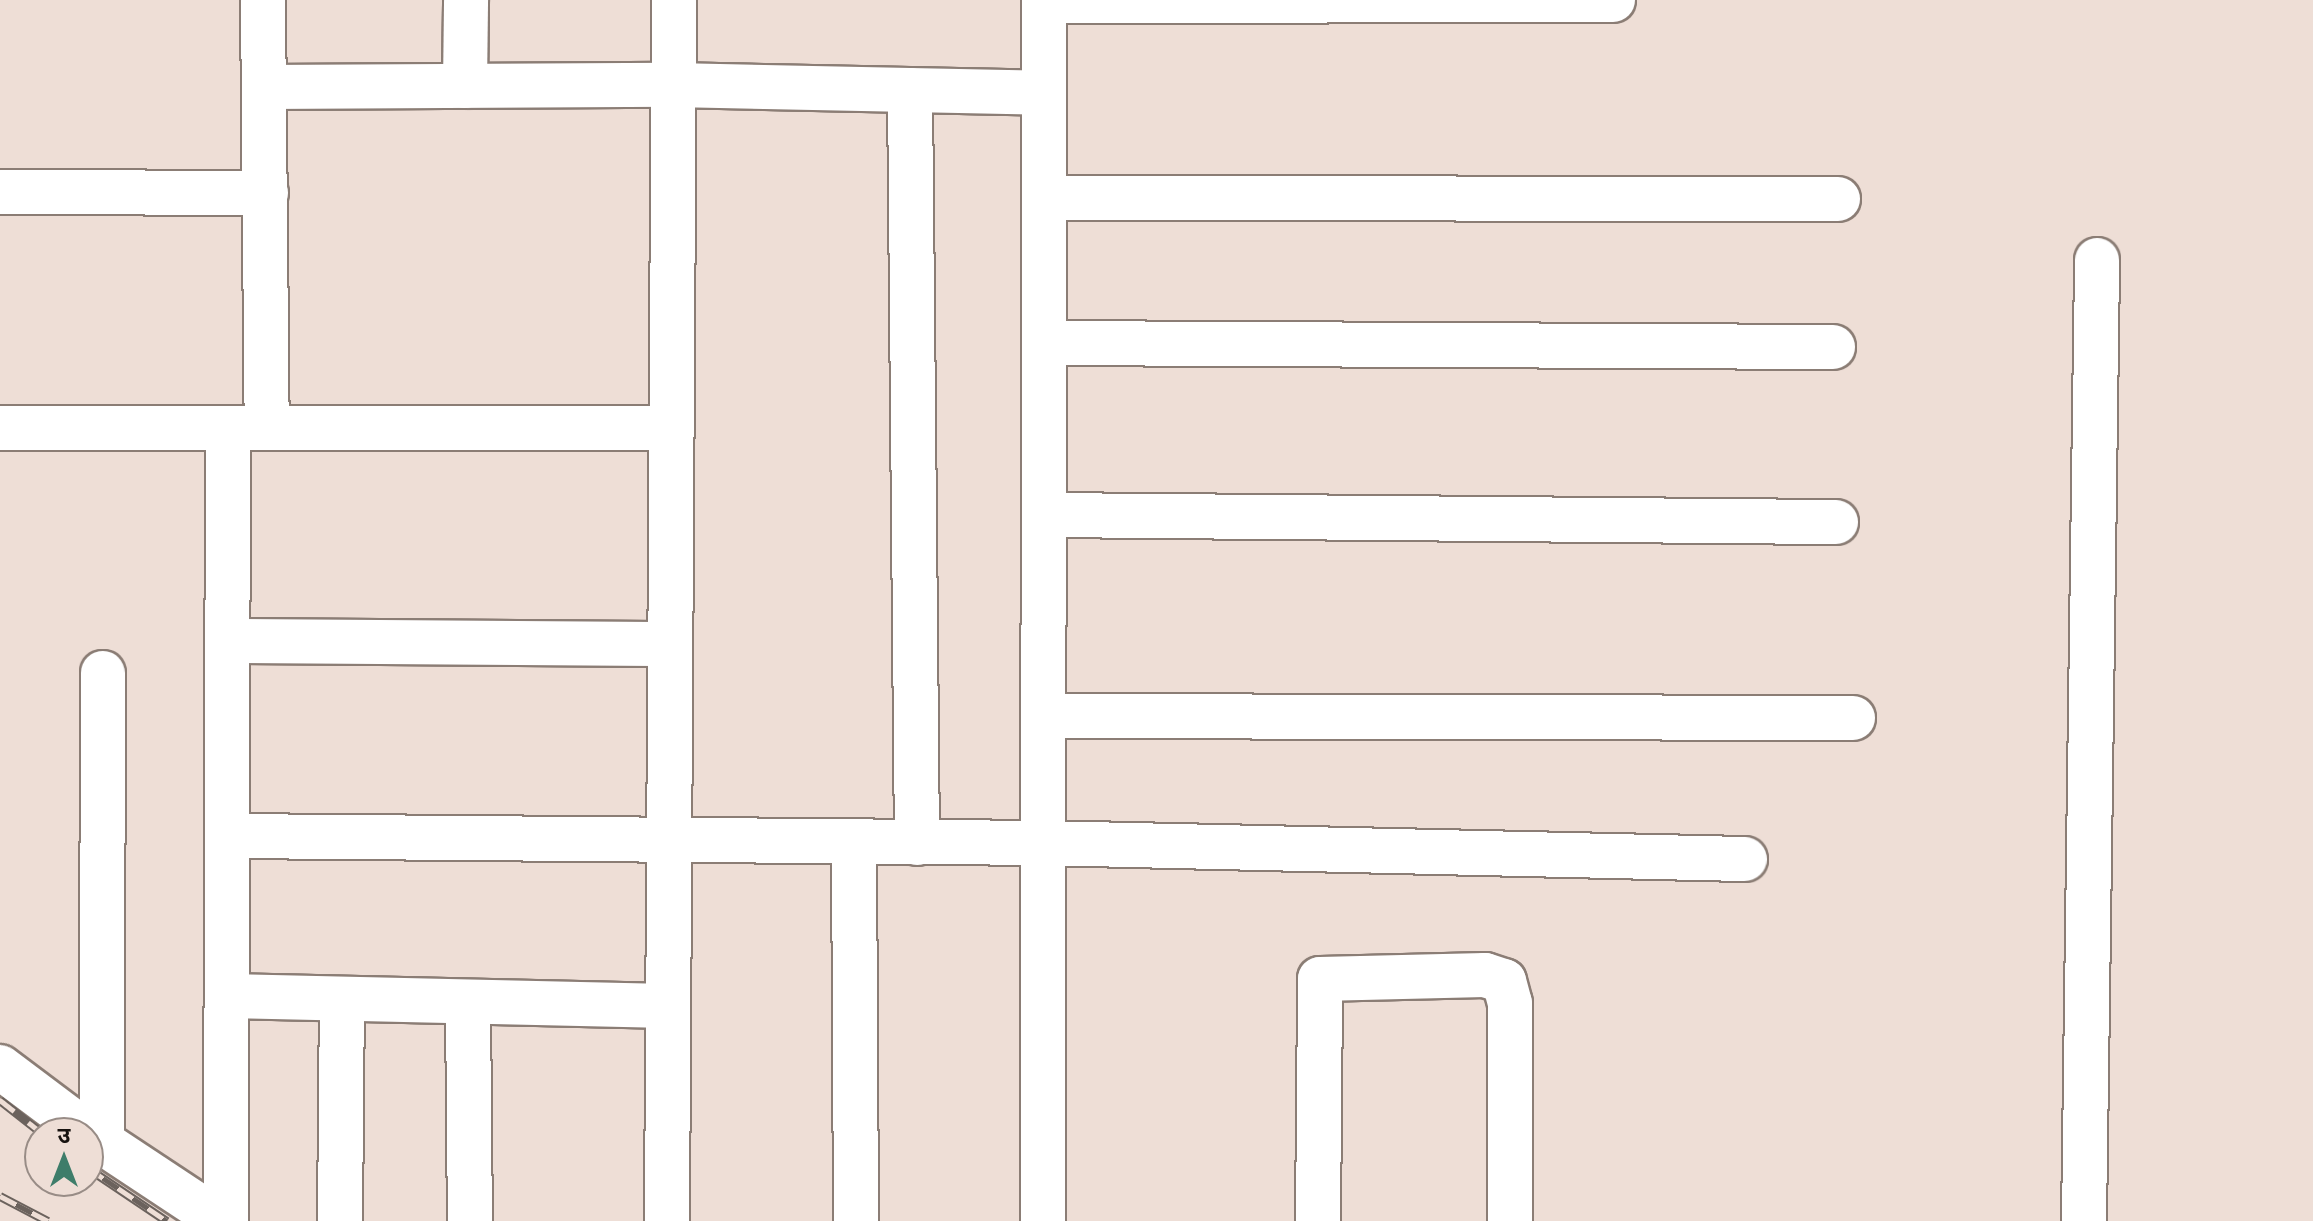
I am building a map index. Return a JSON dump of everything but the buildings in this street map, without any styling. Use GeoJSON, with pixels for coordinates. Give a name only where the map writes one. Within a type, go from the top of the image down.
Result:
{"type":"FeatureCollection","features":[{"type":"Feature","properties":{"kind":"street"},"geometry":{"type":"LineString","coordinates":[[224,1221],[229,641],[266,193],[263,0]]}},
{"type":"Feature","properties":{"kind":"street"},"geometry":{"type":"LineString","coordinates":[[465,86],[466,0]]}},
{"type":"Feature","properties":{"kind":"street"},"geometry":{"type":"LineString","coordinates":[[667,1221],[669,428],[674,0]]}},
{"type":"Feature","properties":{"kind":"street"},"geometry":{"type":"LineString","coordinates":[[1043,1221],[1044,0],[1613,0]]}},
{"type":"Feature","properties":{"kind":"street"},"geometry":{"type":"LineString","coordinates":[[265,87],[673,85],[1044,93]]}},
{"type":"Feature","properties":{"kind":"street"},"geometry":{"type":"LineString","coordinates":[[910,90],[917,843]]}},
{"type":"Feature","properties":{"kind":"street"},"geometry":{"type":"LineString","coordinates":[[0,192],[266,193]]}},
{"type":"Feature","properties":{"kind":"street"},"geometry":{"type":"LineString","coordinates":[[1044,198],[1838,199]]}},
{"type":"Feature","properties":{"kind":"street"},"geometry":{"type":"LineString","coordinates":[[2084,1221],[2097,260]]}},
{"type":"Feature","properties":{"kind":"street"},"geometry":{"type":"LineString","coordinates":[[1044,343],[1833,347]]}},
{"type":"Feature","properties":{"kind":"street"},"geometry":{"type":"LineString","coordinates":[[0,428],[669,428]]}},
{"type":"Feature","properties":{"kind":"street"},"geometry":{"type":"LineString","coordinates":[[1045,515],[1836,522]]}},
{"type":"Feature","properties":{"kind":"street"},"geometry":{"type":"LineString","coordinates":[[229,641],[668,644]]}},
{"type":"Feature","properties":{"kind":"street"},"geometry":{"type":"LineString","coordinates":[[93,1117],[103,673]]}},
{"type":"Feature","properties":{"kind":"street"},"geometry":{"type":"LineString","coordinates":[[1044,716],[1853,718]]}},
{"type":"Feature","properties":{"kind":"street"},"geometry":{"type":"LineString","coordinates":[[229,836],[668,843],[1043,843],[1745,859]]}},
{"type":"Feature","properties":{"kind":"street"},"geometry":{"type":"LineString","coordinates":[[854,843],[856,1221]]}},
{"type":"Feature","properties":{"kind":"street"},"geometry":{"type":"LineString","coordinates":[[1318,1221],[1320,979],[1485,975],[1504,981],[1510,1003],[1510,1221]]}},
{"type":"Feature","properties":{"kind":"street"},"geometry":{"type":"LineString","coordinates":[[228,996],[668,1006]]}},
{"type":"Feature","properties":{"kind":"street"},"geometry":{"type":"LineString","coordinates":[[340,1221],[342,999]]}},
{"type":"Feature","properties":{"kind":"street"},"geometry":{"type":"LineString","coordinates":[[468,1002],[470,1221]]}},
{"type":"Feature","properties":{"kind":"street"},"geometry":{"type":"LineString","coordinates":[[0,1067],[67,1117]]}},
{"type":"Feature","properties":{"kind":"street"},"geometry":{"type":"LineString","coordinates":[[104,1143],[224,1221]]}},
{"type":"Feature","properties":{"kind":"railway"},"geometry":{"type":"LineString","coordinates":[[0,1100],[24,1119]]}},
{"type":"Feature","properties":{"kind":"railway"},"geometry":{"type":"LineString","coordinates":[[104,1179],[167,1221]]}},
{"type":"Feature","properties":{"kind":"railway"},"geometry":{"type":"LineString","coordinates":[[0,1196],[48,1221]]}}]}
